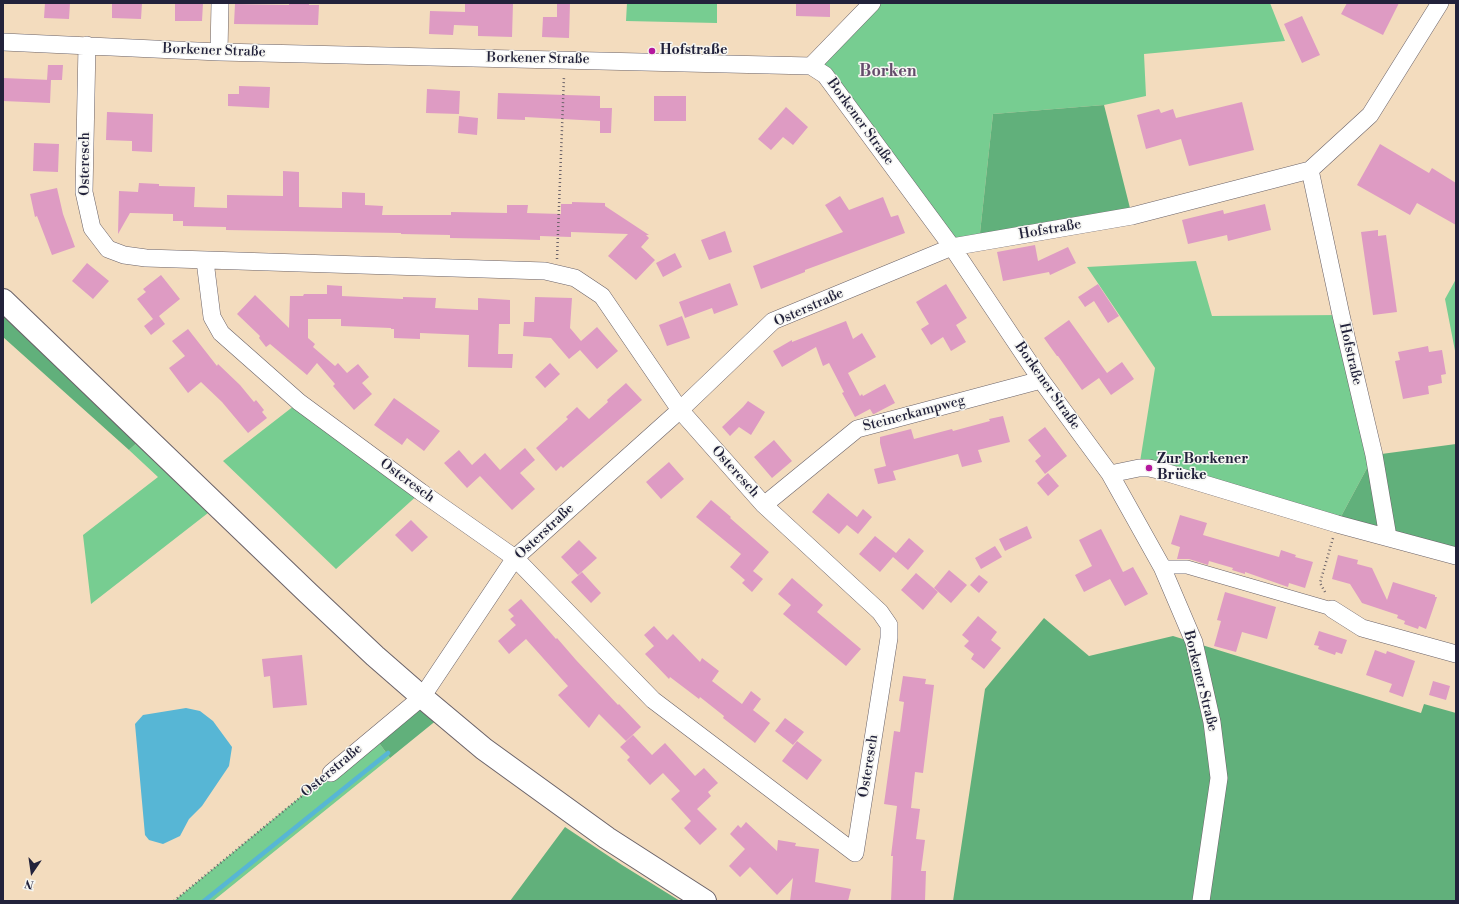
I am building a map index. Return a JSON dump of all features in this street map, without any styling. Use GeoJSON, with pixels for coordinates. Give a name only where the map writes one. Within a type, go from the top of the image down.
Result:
{"type":"FeatureCollection","features":[{"type":"Feature","properties":{"kind":"street"},"geometry":{"type":"LineString","coordinates":[[219,52],[220,3]]}},
{"type":"Feature","properties":{"kind":"street"},"geometry":{"type":"LineString","coordinates":[[811,66],[872,3]]}},
{"type":"Feature","properties":{"kind":"street","name":"Hofstraße"},"geometry":{"type":"LineString","coordinates":[[952,247],[1132,216],[1310,170],[1370,115],[1440,3]]}},
{"type":"Feature","properties":{"kind":"street","name":"Borkener Straße"},"geometry":{"type":"LineString","coordinates":[[3,42],[219,52],[811,66],[825,75],[952,247],[1041,380],[1110,474],[1162,567],[1194,642],[1212,722],[1219,778],[1201,901]]}},
{"type":"Feature","properties":{"kind":"street","name":"Osteresch"},"geometry":{"type":"LineString","coordinates":[[87,46],[84,192],[92,228],[108,248],[124,255],[146,258],[205,261],[545,270],[575,278],[602,296],[680,410],[764,505],[880,612],[889,625],[889,638],[855,853],[653,700],[516,558],[421,492],[299,402],[221,333],[212,317],[205,261]]}},
{"type":"Feature","properties":{"kind":"street","name":"Hofstraße"},"geometry":{"type":"LineString","coordinates":[[1310,170],[1341,315],[1374,455],[1388,537]]}},
{"type":"Feature","properties":{"kind":"street","name":"Osterstraße"},"geometry":{"type":"LineString","coordinates":[[331,773],[422,697],[516,558],[680,410],[773,321],[952,247]]}},
{"type":"Feature","properties":{"kind":"street"},"geometry":{"type":"LineString","coordinates":[[3,300],[375,656],[422,697],[484,749],[607,838],[705,901]]}},
{"type":"Feature","properties":{"kind":"street","name":"Steinerkampweg"},"geometry":{"type":"LineString","coordinates":[[764,505],[858,429],[1041,380]]}},
{"type":"Feature","properties":{"kind":"street"},"geometry":{"type":"LineString","coordinates":[[1110,474],[1139,468],[1158,470],[1337,524],[1456,556]]}},
{"type":"Feature","properties":{"kind":"street"},"geometry":{"type":"LineString","coordinates":[[1162,567],[1187,567],[1332,609],[1362,628],[1456,654]]}},
{"type":"Feature","properties":{"kind":"path"},"geometry":{"type":"LineString","coordinates":[[556,273],[565,59]]}},
{"type":"Feature","properties":{"kind":"path"},"geometry":{"type":"LineString","coordinates":[[1332,609],[1320,583],[1337,524]]}},
{"type":"Feature","properties":{"kind":"path","name":"Osterstraße"},"geometry":{"type":"LineString","coordinates":[[174,901],[331,773]]}},
{"type":"Feature","properties":{"kind":"green space"},"geometry":{"type":"Polygon","coordinates":[[[627,3],[717,3],[717,23],[626,21],[627,3]]]}},
{"type":"Feature","properties":{"kind":"green space"},"geometry":{"type":"Polygon","coordinates":[[[872,3],[1270,3],[1285,41],[1144,54],[1146,96],[1104,105],[993,114],[979,242],[952,247],[811,66],[872,3]]]}},
{"type":"Feature","properties":{"kind":"green space"},"geometry":{"type":"Polygon","coordinates":[[[1104,105],[1132,216],[979,242],[993,114],[1104,105]]]}},
{"type":"Feature","properties":{"kind":"green space"},"geometry":{"type":"Polygon","coordinates":[[[1196,261],[1212,316],[1341,315],[1374,455],[1337,524],[1139,468],[1155,368],[1087,267],[1196,261]]]}},
{"type":"Feature","properties":{"kind":"green space"},"geometry":{"type":"Polygon","coordinates":[[[1456,279],[1456,356],[1445,299],[1456,279]]]}},
{"type":"Feature","properties":{"kind":"green space"},"geometry":{"type":"Polygon","coordinates":[[[3,315],[139,441],[129,450],[3,337],[3,315]]]}},
{"type":"Feature","properties":{"kind":"green space"},"geometry":{"type":"Polygon","coordinates":[[[299,402],[421,492],[336,569],[223,461],[299,402]]]}},
{"type":"Feature","properties":{"kind":"green space"},"geometry":{"type":"Polygon","coordinates":[[[139,441],[217,506],[91,604],[83,535],[158,477],[129,450],[139,441]]]}},
{"type":"Feature","properties":{"kind":"green space"},"geometry":{"type":"Polygon","coordinates":[[[1456,444],[1456,556],[1337,524],[1374,455],[1456,444]]]}},
{"type":"Feature","properties":{"kind":"green space"},"geometry":{"type":"Polygon","coordinates":[[[1044,618],[1089,656],[1173,636],[1421,713],[1424,704],[1456,713],[1456,901],[953,901],[985,689],[1044,618]]]}},
{"type":"Feature","properties":{"kind":"green space"},"geometry":{"type":"Polygon","coordinates":[[[422,697],[443,715],[390,758],[374,736],[422,697]]]}},
{"type":"Feature","properties":{"kind":"green space"},"geometry":{"type":"Polygon","coordinates":[[[374,736],[390,758],[213,901],[174,901],[374,736]]]}},
{"type":"Feature","properties":{"kind":"green space"},"geometry":{"type":"Polygon","coordinates":[[[565,827],[622,865],[680,901],[510,901],[565,827]]]}},
{"type":"Feature","properties":{"kind":"water"},"geometry":{"type":"Polygon","coordinates":[[[186,708],[200,711],[213,721],[232,747],[229,766],[202,806],[189,819],[180,836],[163,844],[149,840],[145,835],[135,724],[143,715],[186,708]]]}},
{"type":"Feature","properties":{"kind":"building"},"geometry":{"type":"Polygon","coordinates":[[[45,3],[70,3],[69,19],[44,18],[45,3]]]}},
{"type":"Feature","properties":{"kind":"building"},"geometry":{"type":"Polygon","coordinates":[[[112,3],[142,3],[141,19],[112,18],[112,3]]]}},
{"type":"Feature","properties":{"kind":"building"},"geometry":{"type":"Polygon","coordinates":[[[175,3],[203,3],[202,21],[175,21],[175,3]]]}},
{"type":"Feature","properties":{"kind":"building"},"geometry":{"type":"Polygon","coordinates":[[[296,3],[319,5],[318,25],[234,24],[235,4],[289,5],[296,3]]]}},
{"type":"Feature","properties":{"kind":"building"},"geometry":{"type":"Polygon","coordinates":[[[465,3],[513,3],[512,37],[478,36],[478,26],[454,25],[453,35],[429,34],[430,11],[465,12],[465,3]]]}},
{"type":"Feature","properties":{"kind":"building"},"geometry":{"type":"Polygon","coordinates":[[[557,3],[570,3],[569,38],[542,37],[543,17],[557,17],[557,3]]]}},
{"type":"Feature","properties":{"kind":"building"},"geometry":{"type":"Polygon","coordinates":[[[796,3],[830,3],[830,17],[796,16],[796,3]]]}},
{"type":"Feature","properties":{"kind":"building"},"geometry":{"type":"Polygon","coordinates":[[[1347,3],[1399,3],[1383,35],[1341,14],[1347,3]]]}},
{"type":"Feature","properties":{"kind":"building"},"geometry":{"type":"Polygon","coordinates":[[[1302,16],[1320,55],[1302,63],[1284,24],[1302,16]]]}},
{"type":"Feature","properties":{"kind":"building"},"geometry":{"type":"Polygon","coordinates":[[[48,65],[63,65],[62,80],[47,80],[48,65]]]}},
{"type":"Feature","properties":{"kind":"building"},"geometry":{"type":"Polygon","coordinates":[[[3,78],[51,80],[50,103],[3,101],[3,78]]]}},
{"type":"Feature","properties":{"kind":"building"},"geometry":{"type":"Polygon","coordinates":[[[239,86],[270,87],[269,108],[228,106],[228,94],[239,94],[239,86]]]}},
{"type":"Feature","properties":{"kind":"building"},"geometry":{"type":"Polygon","coordinates":[[[427,89],[460,91],[459,114],[426,113],[427,89]]]}},
{"type":"Feature","properties":{"kind":"building"},"geometry":{"type":"Polygon","coordinates":[[[498,93],[600,96],[600,108],[612,108],[611,133],[600,133],[600,121],[525,117],[525,120],[497,119],[498,93]]]}},
{"type":"Feature","properties":{"kind":"building"},"geometry":{"type":"Polygon","coordinates":[[[654,96],[686,96],[686,121],[654,121],[654,96]]]}},
{"type":"Feature","properties":{"kind":"building"},"geometry":{"type":"Polygon","coordinates":[[[1242,102],[1254,150],[1189,166],[1181,139],[1146,149],[1137,115],[1159,109],[1161,113],[1173,109],[1176,118],[1242,102]]]}},
{"type":"Feature","properties":{"kind":"building"},"geometry":{"type":"Polygon","coordinates":[[[786,107],[808,127],[793,145],[783,137],[771,150],[758,139],[786,107]]]}},
{"type":"Feature","properties":{"kind":"building"},"geometry":{"type":"Polygon","coordinates":[[[107,112],[153,114],[152,152],[132,151],[132,141],[106,140],[107,112]]]}},
{"type":"Feature","properties":{"kind":"building"},"geometry":{"type":"Polygon","coordinates":[[[459,116],[478,118],[477,135],[458,133],[459,116]]]}},
{"type":"Feature","properties":{"kind":"building"},"geometry":{"type":"Polygon","coordinates":[[[34,143],[59,144],[58,172],[33,171],[34,143]]]}},
{"type":"Feature","properties":{"kind":"building"},"geometry":{"type":"Polygon","coordinates":[[[1380,144],[1429,173],[1432,168],[1456,183],[1456,225],[1417,203],[1410,215],[1357,185],[1380,144]]]}},
{"type":"Feature","properties":{"kind":"building"},"geometry":{"type":"Polygon","coordinates":[[[283,171],[299,172],[299,207],[342,208],[342,192],[365,193],[365,205],[383,206],[382,215],[451,215],[451,212],[507,213],[507,205],[528,205],[527,213],[561,214],[561,204],[572,204],[572,202],[605,203],[605,206],[649,235],[646,235],[649,238],[641,247],[655,260],[636,280],[608,256],[628,234],[571,232],[571,237],[540,236],[540,240],[450,238],[450,235],[401,233],[226,230],[226,227],[183,226],[183,221],[173,221],[173,214],[130,213],[118,234],[119,191],[138,192],[139,183],[159,184],[159,186],[195,187],[194,207],[227,208],[227,195],[283,196],[283,171]]]}},
{"type":"Feature","properties":{"kind":"building"},"geometry":{"type":"Polygon","coordinates":[[[57,188],[63,214],[75,247],[52,255],[37,216],[35,217],[30,194],[57,188]]]}},
{"type":"Feature","properties":{"kind":"building"},"geometry":{"type":"Polygon","coordinates":[[[840,196],[849,210],[883,197],[891,217],[898,215],[905,233],[805,270],[805,272],[761,289],[753,266],[843,232],[825,205],[840,196]]]}},
{"type":"Feature","properties":{"kind":"building"},"geometry":{"type":"Polygon","coordinates":[[[1265,204],[1271,230],[1228,241],[1227,235],[1188,244],[1182,220],[1223,210],[1224,214],[1265,204]]]}},
{"type":"Feature","properties":{"kind":"building"},"geometry":{"type":"Polygon","coordinates":[[[1378,230],[1378,236],[1386,235],[1397,312],[1373,315],[1361,232],[1378,230]]]}},
{"type":"Feature","properties":{"kind":"building"},"geometry":{"type":"Polygon","coordinates":[[[725,231],[732,252],[709,260],[701,240],[725,231]]]}},
{"type":"Feature","properties":{"kind":"building"},"geometry":{"type":"Polygon","coordinates":[[[1035,245],[1038,261],[1068,247],[1076,263],[1050,275],[1049,272],[1003,281],[997,252],[1035,245]]]}},
{"type":"Feature","properties":{"kind":"building"},"geometry":{"type":"Polygon","coordinates":[[[675,253],[682,267],[663,277],[656,263],[675,253]]]}},
{"type":"Feature","properties":{"kind":"building"},"geometry":{"type":"Polygon","coordinates":[[[87,263],[109,281],[93,299],[72,281],[87,263]]]}},
{"type":"Feature","properties":{"kind":"building"},"geometry":{"type":"Polygon","coordinates":[[[161,275],[180,299],[159,316],[165,324],[151,335],[144,326],[153,319],[137,299],[146,292],[143,289],[161,275]]]}},
{"type":"Feature","properties":{"kind":"building"},"geometry":{"type":"Polygon","coordinates":[[[730,283],[738,305],[714,314],[712,308],[685,318],[679,302],[730,283]]]}},
{"type":"Feature","properties":{"kind":"building"},"geometry":{"type":"Polygon","coordinates":[[[946,284],[967,318],[956,325],[966,342],[951,351],[943,337],[931,345],[921,329],[929,324],[916,302],[946,284]]]}},
{"type":"Feature","properties":{"kind":"building"},"geometry":{"type":"Polygon","coordinates":[[[1098,284],[1119,316],[1108,323],[1094,301],[1085,307],[1078,297],[1098,284]]]}},
{"type":"Feature","properties":{"kind":"building"},"geometry":{"type":"Polygon","coordinates":[[[327,285],[342,286],[342,296],[403,299],[403,297],[436,298],[435,308],[478,310],[478,298],[510,300],[510,324],[499,324],[498,354],[513,354],[512,368],[468,367],[469,335],[420,333],[420,339],[394,338],[394,329],[391,328],[341,326],[341,319],[308,319],[308,338],[315,344],[313,347],[335,366],[338,363],[347,373],[358,364],[369,377],[362,383],[372,394],[354,410],[333,386],[335,384],[317,363],[307,375],[270,344],[266,347],[259,338],[260,336],[237,314],[255,295],[289,328],[290,296],[303,296],[304,294],[327,294],[327,285]]]}},
{"type":"Feature","properties":{"kind":"building"},"geometry":{"type":"Polygon","coordinates":[[[535,297],[572,298],[570,328],[581,341],[597,327],[618,351],[597,369],[580,350],[569,359],[551,338],[523,336],[524,322],[534,322],[535,297]]]}},
{"type":"Feature","properties":{"kind":"building"},"geometry":{"type":"Polygon","coordinates":[[[682,316],[690,338],[667,346],[659,325],[682,316]]]}},
{"type":"Feature","properties":{"kind":"building"},"geometry":{"type":"Polygon","coordinates":[[[1069,320],[1107,373],[1122,362],[1134,379],[1111,395],[1099,378],[1082,390],[1044,338],[1069,320]]]}},
{"type":"Feature","properties":{"kind":"building"},"geometry":{"type":"Polygon","coordinates":[[[846,321],[853,339],[862,333],[876,357],[848,373],[860,396],[862,394],[863,396],[885,384],[895,403],[874,414],[870,409],[855,417],[842,393],[844,392],[829,363],[823,366],[816,347],[782,367],[773,351],[792,340],[792,342],[846,321]]]}},
{"type":"Feature","properties":{"kind":"building"},"geometry":{"type":"Polygon","coordinates":[[[188,329],[217,366],[218,364],[240,385],[254,402],[256,400],[264,410],[262,412],[267,418],[248,433],[222,402],[201,382],[188,393],[169,368],[185,356],[172,341],[188,329]]]}},
{"type":"Feature","properties":{"kind":"building"},"geometry":{"type":"Polygon","coordinates":[[[1428,346],[1429,352],[1442,350],[1446,374],[1441,375],[1442,383],[1428,386],[1429,394],[1403,399],[1395,361],[1400,360],[1398,352],[1428,346]]]}},
{"type":"Feature","properties":{"kind":"building"},"geometry":{"type":"Polygon","coordinates":[[[550,363],[560,374],[545,388],[535,377],[550,363]]]}},
{"type":"Feature","properties":{"kind":"building"},"geometry":{"type":"Polygon","coordinates":[[[626,383],[642,400],[563,468],[561,466],[556,471],[536,448],[568,419],[566,417],[577,407],[589,419],[626,383]]]}},
{"type":"Feature","properties":{"kind":"building"},"geometry":{"type":"Polygon","coordinates":[[[394,398],[440,431],[424,451],[407,438],[402,445],[374,425],[394,398]]]}},
{"type":"Feature","properties":{"kind":"building"},"geometry":{"type":"Polygon","coordinates":[[[748,401],[765,412],[751,435],[739,427],[730,436],[722,427],[748,401]]]}},
{"type":"Feature","properties":{"kind":"building"},"geometry":{"type":"Polygon","coordinates":[[[1003,416],[1010,442],[978,450],[982,462],[962,467],[958,454],[893,471],[896,480],[878,484],[874,469],[886,466],[880,443],[880,437],[911,429],[914,439],[952,429],[953,431],[1003,416]]]}},
{"type":"Feature","properties":{"kind":"building"},"geometry":{"type":"Polygon","coordinates":[[[1045,427],[1067,456],[1045,474],[1035,461],[1041,456],[1028,440],[1045,427]]]}},
{"type":"Feature","properties":{"kind":"building"},"geometry":{"type":"Polygon","coordinates":[[[774,440],[792,461],[772,478],[754,457],[774,440]]]}},
{"type":"Feature","properties":{"kind":"building"},"geometry":{"type":"Polygon","coordinates":[[[525,448],[535,460],[520,473],[535,489],[512,510],[480,476],[467,488],[444,463],[459,450],[472,465],[485,453],[500,470],[525,448]]]}},
{"type":"Feature","properties":{"kind":"building"},"geometry":{"type":"Polygon","coordinates":[[[669,462],[684,479],[661,499],[646,482],[669,462]]]}},
{"type":"Feature","properties":{"kind":"building"},"geometry":{"type":"Polygon","coordinates":[[[1048,473],[1059,486],[1048,496],[1037,483],[1048,473]]]}},
{"type":"Feature","properties":{"kind":"building"},"geometry":{"type":"Polygon","coordinates":[[[828,493],[857,517],[863,509],[872,517],[858,534],[847,525],[839,534],[812,512],[828,493]]]}},
{"type":"Feature","properties":{"kind":"building"},"geometry":{"type":"Polygon","coordinates":[[[711,500],[769,552],[753,571],[763,579],[752,592],[742,583],[745,580],[730,567],[741,554],[696,517],[711,500]]]}},
{"type":"Feature","properties":{"kind":"building"},"geometry":{"type":"Polygon","coordinates":[[[1180,515],[1207,523],[1203,535],[1279,557],[1281,550],[1296,555],[1295,557],[1313,562],[1305,588],[1289,583],[1288,587],[1245,572],[1245,574],[1232,570],[1233,568],[1209,561],[1208,565],[1189,559],[1177,559],[1180,547],[1171,544],[1180,515]]]}},
{"type":"Feature","properties":{"kind":"building"},"geometry":{"type":"Polygon","coordinates":[[[411,520],[428,537],[412,552],[395,535],[411,520]]]}},
{"type":"Feature","properties":{"kind":"building"},"geometry":{"type":"Polygon","coordinates":[[[1027,526],[1032,538],[1005,551],[999,539],[1027,526]]]}},
{"type":"Feature","properties":{"kind":"building"},"geometry":{"type":"Polygon","coordinates":[[[1101,529],[1123,572],[1133,567],[1148,594],[1125,606],[1110,579],[1084,592],[1075,575],[1092,566],[1079,540],[1101,529]]]}},
{"type":"Feature","properties":{"kind":"building"},"geometry":{"type":"Polygon","coordinates":[[[875,536],[896,553],[909,538],[924,551],[908,570],[893,557],[880,572],[859,554],[875,536]]]}},
{"type":"Feature","properties":{"kind":"building"},"geometry":{"type":"Polygon","coordinates":[[[579,540],[597,558],[578,575],[561,557],[579,540]]]}},
{"type":"Feature","properties":{"kind":"building"},"geometry":{"type":"Polygon","coordinates":[[[995,546],[1002,557],[981,569],[975,558],[995,546]]]}},
{"type":"Feature","properties":{"kind":"building"},"geometry":{"type":"Polygon","coordinates":[[[1338,555],[1358,560],[1357,564],[1372,568],[1387,600],[1393,582],[1435,595],[1435,597],[1437,597],[1426,629],[1419,626],[1418,629],[1404,624],[1405,621],[1397,618],[1398,615],[1362,603],[1350,584],[1332,579],[1338,555]]]}},
{"type":"Feature","properties":{"kind":"building"},"geometry":{"type":"Polygon","coordinates":[[[949,570],[967,585],[951,603],[934,588],[949,570]]]}},
{"type":"Feature","properties":{"kind":"building"},"geometry":{"type":"Polygon","coordinates":[[[582,572],[601,593],[591,603],[571,582],[582,572]]]}},
{"type":"Feature","properties":{"kind":"building"},"geometry":{"type":"Polygon","coordinates":[[[916,573],[938,592],[923,610],[901,590],[916,573]]]}},
{"type":"Feature","properties":{"kind":"building"},"geometry":{"type":"Polygon","coordinates":[[[979,575],[988,582],[979,593],[970,585],[979,575]]]}},
{"type":"Feature","properties":{"kind":"building"},"geometry":{"type":"Polygon","coordinates":[[[792,578],[823,605],[817,612],[861,649],[846,666],[783,614],[791,605],[778,594],[792,578]]]}},
{"type":"Feature","properties":{"kind":"building"},"geometry":{"type":"Polygon","coordinates":[[[1225,592],[1276,607],[1267,639],[1242,632],[1236,652],[1214,646],[1221,621],[1217,620],[1225,592]]]}},
{"type":"Feature","properties":{"kind":"building"},"geometry":{"type":"Polygon","coordinates":[[[521,599],[556,639],[557,638],[618,705],[619,704],[641,727],[626,741],[599,714],[589,728],[558,695],[568,686],[526,639],[509,654],[498,641],[516,625],[510,619],[514,616],[508,610],[521,599]]]}},
{"type":"Feature","properties":{"kind":"building"},"geometry":{"type":"Polygon","coordinates":[[[978,616],[997,632],[991,640],[1001,648],[984,669],[971,659],[974,654],[964,646],[969,641],[962,635],[978,616]]]}},
{"type":"Feature","properties":{"kind":"building"},"geometry":{"type":"Polygon","coordinates":[[[654,626],[667,640],[673,634],[700,662],[702,658],[719,671],[712,681],[742,704],[751,691],[761,699],[753,710],[770,723],[755,743],[723,718],[724,716],[700,697],[699,699],[670,677],[669,679],[645,654],[654,646],[644,635],[654,626]]]}},
{"type":"Feature","properties":{"kind":"building"},"geometry":{"type":"Polygon","coordinates":[[[1319,631],[1347,640],[1342,654],[1336,652],[1335,655],[1318,649],[1319,646],[1314,645],[1319,631]]]}},
{"type":"Feature","properties":{"kind":"building"},"geometry":{"type":"Polygon","coordinates":[[[1375,650],[1386,654],[1387,651],[1415,661],[1403,697],[1389,692],[1392,684],[1366,675],[1375,650]]]}},
{"type":"Feature","properties":{"kind":"building"},"geometry":{"type":"Polygon","coordinates":[[[302,655],[307,705],[273,708],[270,676],[264,677],[262,659],[302,655]]]}},
{"type":"Feature","properties":{"kind":"building"},"geometry":{"type":"Polygon","coordinates":[[[903,676],[926,679],[925,684],[934,685],[923,773],[915,772],[911,808],[920,809],[916,839],[925,840],[921,871],[926,871],[925,901],[891,901],[893,856],[891,856],[897,806],[884,804],[894,731],[900,732],[904,702],[899,701],[903,676]]]}},
{"type":"Feature","properties":{"kind":"building"},"geometry":{"type":"Polygon","coordinates":[[[1433,681],[1450,686],[1446,700],[1429,695],[1433,681]]]}},
{"type":"Feature","properties":{"kind":"building"},"geometry":{"type":"Polygon","coordinates":[[[785,718],[804,732],[793,745],[775,731],[785,718]]]}},
{"type":"Feature","properties":{"kind":"building"},"geometry":{"type":"Polygon","coordinates":[[[633,735],[652,755],[665,743],[695,776],[704,768],[718,783],[708,792],[711,796],[697,809],[717,829],[700,845],[684,828],[691,821],[671,799],[680,791],[663,773],[650,785],[627,760],[630,757],[620,747],[633,735]]]}},
{"type":"Feature","properties":{"kind":"building"},"geometry":{"type":"Polygon","coordinates":[[[797,741],[822,760],[807,780],[782,761],[797,741]]]}},
{"type":"Feature","properties":{"kind":"building"},"geometry":{"type":"Polygon","coordinates":[[[746,822],[777,851],[778,840],[796,843],[795,846],[819,849],[815,882],[851,889],[848,901],[790,901],[793,878],[777,895],[750,867],[740,877],[729,866],[745,849],[730,834],[738,825],[741,828],[746,822]]]}},
{"type":"Feature","properties":{"kind":"waterway"},"geometry":{"type":"LineString","coordinates":[[204,901],[388,753]]}},
{"type":"Feature","properties":{"kind":"place","name":"Hofstraße"},"geometry":{"type":"Point","coordinates":[652,51]}},
{"type":"Feature","properties":{"kind":"place","name":"Zur Borkener Brücke"},"geometry":{"type":"Point","coordinates":[1149,468]}},
{"type":"Feature","properties":{"kind":"district","name":"Borken"},"geometry":{"type":"Point","coordinates":[888,72]}}]}
